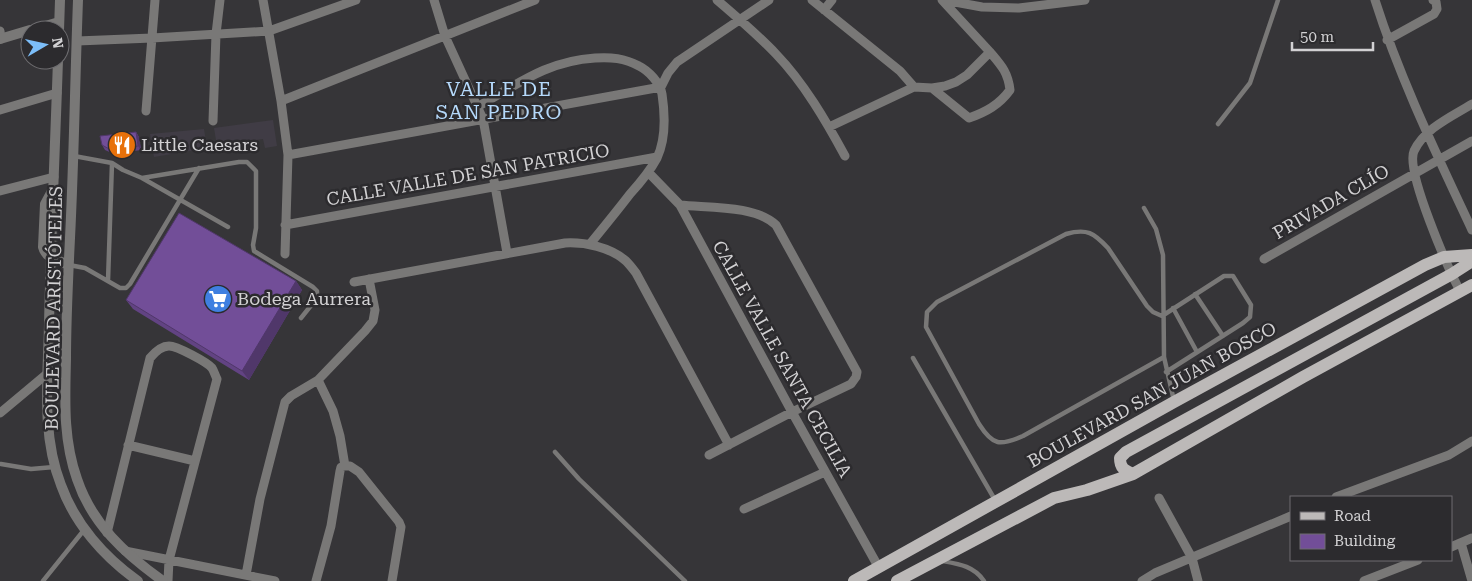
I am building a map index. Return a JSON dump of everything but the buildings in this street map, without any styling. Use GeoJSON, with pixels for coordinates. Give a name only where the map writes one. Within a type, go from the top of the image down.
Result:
{"type":"FeatureCollection","features":[{"type":"Feature","properties":{"kind":"main road","name":"BOULEVARD SAN JUAN BOSCO"},"geometry":{"type":"LineString","coordinates":[[854,581],[1174,402],[1425,265],[1444,257],[1472,255]]}},
{"type":"Feature","properties":{"kind":"main road"},"geometry":{"type":"LineString","coordinates":[[1133,474],[1123,470],[1120,465],[1120,458],[1126,452],[1452,274],[1472,261]]}},
{"type":"Feature","properties":{"kind":"main road"},"geometry":{"type":"LineString","coordinates":[[897,581],[914,577],[936,560],[1054,498],[1087,490],[1133,474],[1472,285]]}},
{"type":"Feature","properties":{"kind":"street"},"geometry":{"type":"LineString","coordinates":[[59,20],[60,0]]}},
{"type":"Feature","properties":{"kind":"street","name":"BOULEVARD ARISTÓTELES"},"geometry":{"type":"LineString","coordinates":[[78,0],[64,422],[68,450],[77,480],[90,509],[107,533],[123,550],[163,581]]}},
{"type":"Feature","properties":{"kind":"street"},"geometry":{"type":"LineString","coordinates":[[146,112],[155,0]]}},
{"type":"Feature","properties":{"kind":"street"},"geometry":{"type":"LineString","coordinates":[[213,121],[216,34],[220,0]]}},
{"type":"Feature","properties":{"kind":"street"},"geometry":{"type":"LineString","coordinates":[[263,0],[281,101],[288,154],[285,225],[286,254]]}},
{"type":"Feature","properties":{"kind":"street"},"geometry":{"type":"LineString","coordinates":[[77,41],[269,31],[356,0]]}},
{"type":"Feature","properties":{"kind":"street"},"geometry":{"type":"LineString","coordinates":[[434,0],[444,36],[483,119],[507,253]]}},
{"type":"Feature","properties":{"kind":"street"},"geometry":{"type":"LineString","coordinates":[[281,101],[535,0]]}},
{"type":"Feature","properties":{"kind":"street"},"geometry":{"type":"LineString","coordinates":[[717,0],[740,19],[777,55],[800,83],[829,127],[844,156]]}},
{"type":"Feature","properties":{"kind":"street"},"geometry":{"type":"LineString","coordinates":[[661,87],[676,62],[769,0]]}},
{"type":"Feature","properties":{"kind":"street"},"geometry":{"type":"LineString","coordinates":[[812,0],[900,71],[914,87]]}},
{"type":"Feature","properties":{"kind":"street"},"geometry":{"type":"LineString","coordinates":[[824,10],[832,0]]}},
{"type":"Feature","properties":{"kind":"street"},"geometry":{"type":"LineString","coordinates":[[943,0],[982,7],[1018,8],[1086,0]]}},
{"type":"Feature","properties":{"kind":"street"},"geometry":{"type":"LineString","coordinates":[[932,88],[969,118],[984,113],[1002,100],[1010,90],[1008,78],[1002,66],[943,0]]}},
{"type":"Feature","properties":{"kind":"street"},"geometry":{"type":"LineString","coordinates":[[1373,0],[1387,40],[1472,230]]}},
{"type":"Feature","properties":{"kind":"street"},"geometry":{"type":"LineString","coordinates":[[1387,40],[1434,14],[1437,9],[1436,2],[1433,0]]}},
{"type":"Feature","properties":{"kind":"street"},"geometry":{"type":"LineString","coordinates":[[0,36],[20,32]]}},
{"type":"Feature","properties":{"kind":"street"},"geometry":{"type":"LineString","coordinates":[[829,127],[914,87],[932,88],[945,86],[961,79],[967,76],[990,52]]}},
{"type":"Feature","properties":{"kind":"street"},"geometry":{"type":"LineString","coordinates":[[477,107],[526,78],[553,66],[581,59],[610,57],[623,59],[645,69],[661,87],[664,124],[662,141],[657,157],[648,172],[590,244]]}},
{"type":"Feature","properties":{"kind":"street","name":"BOULEVARD ARISTÓTELES"},"geometry":{"type":"LineString","coordinates":[[58,70],[50,258],[47,419],[49,436],[55,467],[67,499],[96,543],[114,562],[138,581]]}},
{"type":"Feature","properties":{"kind":"street"},"geometry":{"type":"LineString","coordinates":[[288,154],[661,87]]}},
{"type":"Feature","properties":{"kind":"street"},"geometry":{"type":"LineString","coordinates":[[0,110],[57,92]]}},
{"type":"Feature","properties":{"kind":"street"},"geometry":{"type":"LineString","coordinates":[[1460,291],[1444,257],[1420,195],[1412,158],[1427,132],[1472,104]]}},
{"type":"Feature","properties":{"kind":"street","name":"PRIVADA CLÍO"},"geometry":{"type":"LineString","coordinates":[[1264,259],[1472,141]]}},
{"type":"Feature","properties":{"kind":"street","name":"CALLE VALLE DE SAN PATRICIO"},"geometry":{"type":"LineString","coordinates":[[285,225],[657,157]]}},
{"type":"Feature","properties":{"kind":"street","name":"CALLE VALLE SANTA CECILIA"},"geometry":{"type":"LineString","coordinates":[[648,172],[680,205],[879,568]]}},
{"type":"Feature","properties":{"kind":"street"},"geometry":{"type":"LineString","coordinates":[[0,191],[54,177]]}},
{"type":"Feature","properties":{"kind":"street"},"geometry":{"type":"LineString","coordinates":[[680,205],[752,211],[763,215],[776,225],[856,372],[856,377],[851,384],[709,455]]}},
{"type":"Feature","properties":{"kind":"street"},"geometry":{"type":"LineString","coordinates":[[354,282],[565,243],[590,244],[610,251],[625,260],[636,274],[729,445]]}},
{"type":"Feature","properties":{"kind":"street"},"geometry":{"type":"LineString","coordinates":[[50,258],[69,265]]}},
{"type":"Feature","properties":{"kind":"street"},"geometry":{"type":"LineString","coordinates":[[246,575],[260,499],[286,402],[299,391],[318,380],[373,321],[376,310],[369,279]]}},
{"type":"Feature","properties":{"kind":"street"},"geometry":{"type":"LineString","coordinates":[[107,533],[150,358],[156,351],[174,346],[210,366],[215,373],[216,379],[169,560],[168,581]]}},
{"type":"Feature","properties":{"kind":"street"},"geometry":{"type":"LineString","coordinates":[[0,413],[48,373]]}},
{"type":"Feature","properties":{"kind":"street"},"geometry":{"type":"LineString","coordinates":[[318,380],[333,411],[340,436],[345,466]]}},
{"type":"Feature","properties":{"kind":"street"},"geometry":{"type":"LineString","coordinates":[[1339,496],[1448,455],[1472,441]]}},
{"type":"Feature","properties":{"kind":"street"},"geometry":{"type":"LineString","coordinates":[[128,445],[195,461]]}},
{"type":"Feature","properties":{"kind":"street"},"geometry":{"type":"LineString","coordinates":[[316,581],[328,543],[341,467],[345,466],[350,466],[359,472],[400,522],[401,528],[392,581]]}},
{"type":"Feature","properties":{"kind":"street"},"geometry":{"type":"LineString","coordinates":[[744,509],[825,472]]}},
{"type":"Feature","properties":{"kind":"street"},"geometry":{"type":"LineString","coordinates":[[1159,498],[1192,558],[1198,581]]}},
{"type":"Feature","properties":{"kind":"street"},"geometry":{"type":"LineString","coordinates":[[1142,581],[1155,573],[1290,516]]}},
{"type":"Feature","properties":{"kind":"street"},"geometry":{"type":"LineString","coordinates":[[1452,546],[1472,538]]}},
{"type":"Feature","properties":{"kind":"street"},"geometry":{"type":"LineString","coordinates":[[1461,542],[1472,581]]}},
{"type":"Feature","properties":{"kind":"street"},"geometry":{"type":"LineString","coordinates":[[123,550],[275,581]]}},
{"type":"Feature","properties":{"kind":"street"},"geometry":{"type":"LineString","coordinates":[[1364,581],[1415,561]]}},
{"type":"Feature","properties":{"kind":"lane"},"geometry":{"type":"LineString","coordinates":[[1218,124],[1250,83],[1278,0]]}},
{"type":"Feature","properties":{"kind":"lane"},"geometry":{"type":"LineString","coordinates":[[74,156],[112,163],[228,227]]}},
{"type":"Feature","properties":{"kind":"lane"},"geometry":{"type":"LineString","coordinates":[[142,178],[248,162],[256,171],[254,251],[317,291],[317,298],[301,318]]}},
{"type":"Feature","properties":{"kind":"lane"},"geometry":{"type":"LineString","coordinates":[[108,281],[112,163]]}},
{"type":"Feature","properties":{"kind":"lane"},"geometry":{"type":"LineString","coordinates":[[69,265],[85,268],[120,288],[126,288],[199,168]]}},
{"type":"Feature","properties":{"kind":"lane"},"geometry":{"type":"LineString","coordinates":[[1144,208],[1156,229],[1163,255],[1162,316],[1164,357],[1174,402]]}},
{"type":"Feature","properties":{"kind":"lane"},"geometry":{"type":"LineString","coordinates":[[1162,316],[1153,312],[1147,306],[1108,248],[1089,232],[1082,231],[1066,234],[937,302],[927,312],[925,320],[929,333],[987,437],[1001,443],[1023,436],[1164,357]]}},
{"type":"Feature","properties":{"kind":"lane"},"geometry":{"type":"LineString","coordinates":[[1162,316],[1224,276],[1230,275],[1236,279],[1251,305],[1252,314],[1248,319],[1223,336],[1166,372]]}},
{"type":"Feature","properties":{"kind":"lane"},"geometry":{"type":"LineString","coordinates":[[1195,294],[1223,336]]}},
{"type":"Feature","properties":{"kind":"lane"},"geometry":{"type":"LineString","coordinates":[[1173,308],[1197,352]]}},
{"type":"Feature","properties":{"kind":"lane"},"geometry":{"type":"LineString","coordinates":[[913,358],[996,502]]}},
{"type":"Feature","properties":{"kind":"lane"},"geometry":{"type":"LineString","coordinates":[[554,452],[579,479],[684,581]]}},
{"type":"Feature","properties":{"kind":"lane"},"geometry":{"type":"LineString","coordinates":[[1,464],[31,469],[55,467]]}},
{"type":"Feature","properties":{"kind":"lane"},"geometry":{"type":"LineString","coordinates":[[43,581],[85,528]]}},
{"type":"Feature","properties":{"kind":"lane"},"geometry":{"type":"LineString","coordinates":[[936,560],[965,565],[975,571],[984,581]]}},
{"type":"Feature","properties":{"kind":"shaded area"},"geometry":{"type":"Polygon","coordinates":[[[273,120],[277,146],[265,148],[263,139],[217,146],[214,128],[273,120]]]}},
{"type":"Feature","properties":{"kind":"shaded area"},"geometry":{"type":"Polygon","coordinates":[[[204,129],[207,148],[154,157],[150,134],[204,129]]]}},
{"type":"Feature","properties":{"kind":"place","name":"Little Caesars"},"geometry":{"type":"Point","coordinates":[122,145]}},
{"type":"Feature","properties":{"kind":"place","name":"Bodega Aurrera"},"geometry":{"type":"Point","coordinates":[218,299]}},
{"type":"Feature","properties":{"kind":"district","name":"VALLE DE SAN PEDRO"},"geometry":{"type":"Point","coordinates":[499,100]}}]}
